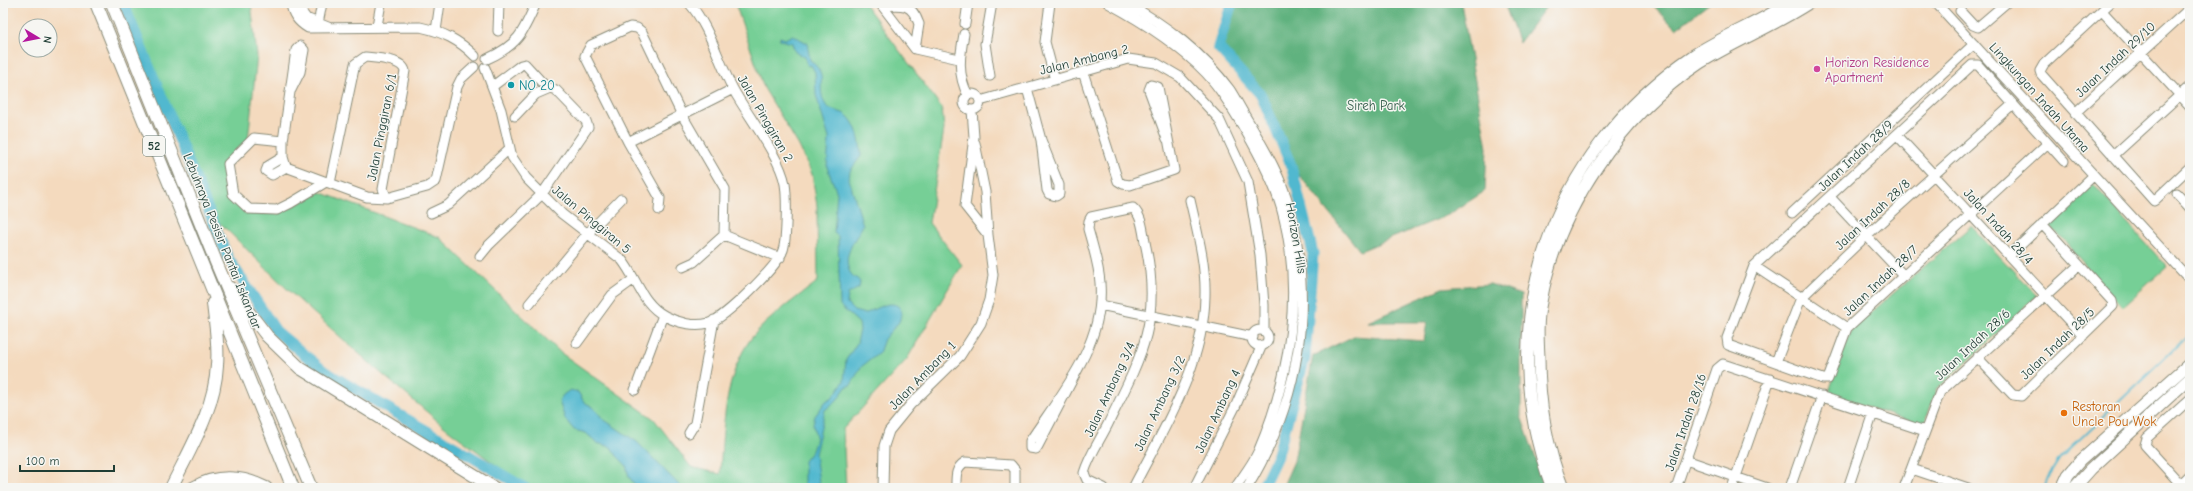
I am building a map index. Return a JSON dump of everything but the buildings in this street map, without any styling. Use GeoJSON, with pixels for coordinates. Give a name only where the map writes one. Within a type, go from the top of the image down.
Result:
{"type":"FeatureCollection","features":[{"type":"Feature","properties":{"kind":"highway","name":"52"},"geometry":{"type":"LineString","coordinates":[[96,3],[293,488]]}},
{"type":"Feature","properties":{"kind":"highway","name":"Lebuhraya Pesisir Pantai Iskandar"},"geometry":{"type":"LineString","coordinates":[[112,3],[225,283],[311,488]]}},
{"type":"Feature","properties":{"kind":"highway"},"geometry":{"type":"LineString","coordinates":[[225,283],[240,299],[278,349],[300,368],[494,488]]}},
{"type":"Feature","properties":{"kind":"highway"},"geometry":{"type":"LineString","coordinates":[[171,488],[201,426],[214,391],[218,352],[212,288]]}},
{"type":"Feature","properties":{"kind":"highway"},"geometry":{"type":"LineString","coordinates":[[193,488],[208,481],[230,478],[250,481],[266,488]]}},
{"type":"Feature","properties":{"kind":"main road"},"geometry":{"type":"LineString","coordinates":[[1552,488],[1542,462],[1533,428],[1528,392],[1527,323],[1535,275],[1548,236],[1567,195],[1604,138],[1629,109],[1663,78],[1694,55],[1789,3]]}},
{"type":"Feature","properties":{"kind":"main road"},"geometry":{"type":"LineString","coordinates":[[1563,488],[1551,458],[1543,422],[1539,392],[1538,324],[1546,278],[1559,238],[1578,200],[1592,174],[1613,145],[1637,117],[1671,85],[1700,63],[1785,19],[1809,3]]}},
{"type":"Feature","properties":{"kind":"main road"},"geometry":{"type":"LineString","coordinates":[[2062,488],[2068,475],[2080,461],[2190,363]]}},
{"type":"Feature","properties":{"kind":"main road"},"geometry":{"type":"LineString","coordinates":[[2074,488],[2091,469],[2190,378]]}},
{"type":"Feature","properties":{"kind":"street"},"geometry":{"type":"LineString","coordinates":[[291,3],[292,9],[300,23],[308,28],[316,30],[377,26],[420,27],[436,31],[461,42],[475,56]]}},
{"type":"Feature","properties":{"kind":"street"},"geometry":{"type":"LineString","coordinates":[[295,3],[306,18],[331,28]]}},
{"type":"Feature","properties":{"kind":"street"},"geometry":{"type":"LineString","coordinates":[[318,24],[322,3]]}},
{"type":"Feature","properties":{"kind":"street"},"geometry":{"type":"LineString","coordinates":[[377,26],[381,3]]}},
{"type":"Feature","properties":{"kind":"street"},"geometry":{"type":"LineString","coordinates":[[436,31],[440,3]]}},
{"type":"Feature","properties":{"kind":"street"},"geometry":{"type":"LineString","coordinates":[[498,31],[499,3]]}},
{"type":"Feature","properties":{"kind":"street"},"geometry":{"type":"LineString","coordinates":[[474,67],[479,70],[512,46],[522,33],[536,3]]}},
{"type":"Feature","properties":{"kind":"street","name":"Jalan Pinggiran 2"},"geometry":{"type":"LineString","coordinates":[[689,3],[699,16],[733,89],[779,165],[783,176],[786,194],[785,241],[780,258],[769,271],[723,314],[714,320]]}},
{"type":"Feature","properties":{"kind":"street"},"geometry":{"type":"LineString","coordinates":[[965,24],[968,3]]}},
{"type":"Feature","properties":{"kind":"street"},"geometry":{"type":"LineString","coordinates":[[990,76],[985,44],[992,3]]}},
{"type":"Feature","properties":{"kind":"street"},"geometry":{"type":"LineString","coordinates":[[1050,3],[1045,42],[1055,80]]}},
{"type":"Feature","properties":{"kind":"street","name":"Horizon Hills"},"geometry":{"type":"LineString","coordinates":[[1108,3],[1160,33],[1206,73],[1225,95],[1262,158],[1281,207],[1291,262],[1292,327],[1278,398],[1257,453],[1235,488]]}},
{"type":"Feature","properties":{"kind":"street","name":"Horizon Hills"},"geometry":{"type":"LineString","coordinates":[[1126,3],[1165,27],[1187,45],[1211,67],[1230,90],[1268,154],[1289,205],[1301,262],[1302,330],[1287,402],[1265,458],[1247,488]]}},
{"type":"Feature","properties":{"kind":"street"},"geometry":{"type":"LineString","coordinates":[[1936,3],[1974,44]]}},
{"type":"Feature","properties":{"kind":"street"},"geometry":{"type":"LineString","coordinates":[[1960,11],[1973,25],[1978,27],[2006,3]]}},
{"type":"Feature","properties":{"kind":"street"},"geometry":{"type":"LineString","coordinates":[[2110,3],[2044,64],[2040,71],[2043,77],[2154,201],[2190,167]]}},
{"type":"Feature","properties":{"kind":"street"},"geometry":{"type":"LineString","coordinates":[[881,4],[902,4],[909,8],[919,24],[915,49]]}},
{"type":"Feature","properties":{"kind":"street"},"geometry":{"type":"LineString","coordinates":[[881,4],[915,49],[959,59]]}},
{"type":"Feature","properties":{"kind":"street","name":"Jalan Indah 29/10"},"geometry":{"type":"LineString","coordinates":[[2075,113],[2190,8]]}},
{"type":"Feature","properties":{"kind":"street"},"geometry":{"type":"LineString","coordinates":[[2102,11],[2190,106]]}},
{"type":"Feature","properties":{"kind":"street"},"geometry":{"type":"LineString","coordinates":[[659,210],[660,198],[628,142],[585,56],[591,45],[630,27],[640,30],[682,115],[725,189],[724,235],[694,262],[683,267]]}},
{"type":"Feature","properties":{"kind":"street"},"geometry":{"type":"LineString","coordinates":[[964,34],[959,59],[964,88],[968,95],[965,104],[972,110],[976,108],[980,101],[976,95],[968,95]]}},
{"type":"Feature","properties":{"kind":"street","name":"Lingkungan Indah Utama"},"geometry":{"type":"LineString","coordinates":[[1792,213],[1974,44],[2093,176],[2190,280]]}},
{"type":"Feature","properties":{"kind":"street"},"geometry":{"type":"LineString","coordinates":[[475,56],[482,55],[486,64]]}},
{"type":"Feature","properties":{"kind":"street"},"geometry":{"type":"LineString","coordinates":[[474,67],[473,60],[475,56]]}},
{"type":"Feature","properties":{"kind":"street","name":"Jalan Pinggiran 6/1"},"geometry":{"type":"LineString","coordinates":[[328,182],[355,64],[365,57],[398,63],[404,67],[406,71],[383,190],[387,198]]}},
{"type":"Feature","properties":{"kind":"street","name":"Jalan Ambang 2"},"geometry":{"type":"LineString","coordinates":[[980,101],[1128,59],[1156,63],[1180,77],[1219,119],[1248,182],[1260,255],[1264,305],[1264,331]]}},
{"type":"Feature","properties":{"kind":"street","name":"Jalan Pinggiran 5"},"geometry":{"type":"LineString","coordinates":[[486,64],[501,110],[512,157],[526,178],[562,214],[622,260],[643,296],[663,315],[687,324],[708,323],[714,320]]}},
{"type":"Feature","properties":{"kind":"street"},"geometry":{"type":"LineString","coordinates":[[480,256],[489,244],[542,194],[588,127],[586,121],[556,90],[547,88],[525,64],[521,65],[493,86]]}},
{"type":"Feature","properties":{"kind":"street","name":"Jalan Indah 28/9"},"geometry":{"type":"LineString","coordinates":[[1776,362],[1728,345],[1727,338],[1754,266],[1974,64],[1978,65],[2013,104]]}},
{"type":"Feature","properties":{"kind":"street"},"geometry":{"type":"LineString","coordinates":[[283,157],[268,166],[266,171],[272,175],[288,168],[367,197],[387,198],[427,187],[436,181],[460,79],[474,67]]}},
{"type":"Feature","properties":{"kind":"street"},"geometry":{"type":"LineString","coordinates":[[1083,72],[1118,181],[1123,184],[1130,185],[1174,170],[1158,87],[1150,85],[1149,90],[1167,139]]}},
{"type":"Feature","properties":{"kind":"street"},"geometry":{"type":"LineString","coordinates":[[2113,156],[2190,86]]}},
{"type":"Feature","properties":{"kind":"street"},"geometry":{"type":"LineString","coordinates":[[515,116],[536,94],[547,88]]}},
{"type":"Feature","properties":{"kind":"street"},"geometry":{"type":"LineString","coordinates":[[1027,88],[1042,140],[1059,185],[1060,189],[1056,196],[1049,194],[1048,190],[1042,140]]}},
{"type":"Feature","properties":{"kind":"street"},"geometry":{"type":"LineString","coordinates":[[628,142],[733,89]]}},
{"type":"Feature","properties":{"kind":"street"},"geometry":{"type":"LineString","coordinates":[[288,168],[283,157],[283,141],[291,90]]}},
{"type":"Feature","properties":{"kind":"street"},"geometry":{"type":"LineString","coordinates":[[2013,104],[2064,161]]}},
{"type":"Feature","properties":{"kind":"street","name":"Jalan Indah 28/8"},"geometry":{"type":"LineString","coordinates":[[1776,362],[1801,298],[1866,236],[2013,104]]}},
{"type":"Feature","properties":{"kind":"street","name":"Jalan Ambang 1"},"geometry":{"type":"LineString","coordinates":[[883,488],[884,446],[889,431],[911,404],[960,356],[981,323],[989,300],[993,275],[985,192],[974,137],[972,110]]}},
{"type":"Feature","properties":{"kind":"street","name":"Jalan Indah 28/4"},"geometry":{"type":"LineString","coordinates":[[1897,135],[2083,336]]}},
{"type":"Feature","properties":{"kind":"street","name":"Jalan Ambang 1"},"geometry":{"type":"LineString","coordinates":[[974,137],[965,206],[988,235]]}},
{"type":"Feature","properties":{"kind":"street"},"geometry":{"type":"LineString","coordinates":[[283,141],[254,138],[228,164],[233,194],[249,209],[277,210],[328,182]]}},
{"type":"Feature","properties":{"kind":"street","name":"Jalan Indah 28/7"},"geometry":{"type":"LineString","coordinates":[[1776,362],[1823,379],[1828,379],[1847,328],[2048,143]]}},
{"type":"Feature","properties":{"kind":"street"},"geometry":{"type":"LineString","coordinates":[[431,213],[448,205],[510,148]]}},
{"type":"Feature","properties":{"kind":"street"},"geometry":{"type":"LineString","coordinates":[[2008,256],[2093,176]]}},
{"type":"Feature","properties":{"kind":"street"},"geometry":{"type":"LineString","coordinates":[[2177,194],[2190,208]]}},
{"type":"Feature","properties":{"kind":"street"},"geometry":{"type":"LineString","coordinates":[[1830,197],[1904,276]]}},
{"type":"Feature","properties":{"kind":"street"},"geometry":{"type":"LineString","coordinates":[[529,304],[588,233],[621,199]]}},
{"type":"Feature","properties":{"kind":"street","name":"Jalan Ambang 3/2"},"geometry":{"type":"LineString","coordinates":[[1133,488],[1186,381],[1195,358],[1202,326],[1205,296],[1203,262],[1190,200]]}},
{"type":"Feature","properties":{"kind":"street","name":"Jalan Ambang 3/4"},"geometry":{"type":"LineString","coordinates":[[1100,305],[1100,283],[1088,229],[1089,221],[1091,217],[1133,208],[1140,216],[1151,272],[1150,314],[1146,339],[1136,368],[1084,473],[1088,480],[1104,488]]}},
{"type":"Feature","properties":{"kind":"street"},"geometry":{"type":"LineString","coordinates":[[2042,224],[2079,265]]}},
{"type":"Feature","properties":{"kind":"street"},"geometry":{"type":"LineString","coordinates":[[724,235],[780,258]]}},
{"type":"Feature","properties":{"kind":"street","name":"Jalan Indah 28/6"},"geometry":{"type":"LineString","coordinates":[[1904,488],[1940,392],[2044,295],[2079,265]]}},
{"type":"Feature","properties":{"kind":"street","name":"Jalan Indah 28/5"},"geometry":{"type":"LineString","coordinates":[[1978,357],[2014,395],[2018,397],[2113,306],[2112,301],[2079,265]]}},
{"type":"Feature","properties":{"kind":"street"},"geometry":{"type":"LineString","coordinates":[[1754,266],[1847,328]]}},
{"type":"Feature","properties":{"kind":"street"},"geometry":{"type":"LineString","coordinates":[[577,343],[612,295],[634,279]]}},
{"type":"Feature","properties":{"kind":"street"},"geometry":{"type":"LineString","coordinates":[[1080,365],[1030,441],[1030,448],[1036,449],[1038,446],[1080,365],[1093,336],[1100,305],[1150,314],[1253,337]]}},
{"type":"Feature","properties":{"kind":"street"},"geometry":{"type":"LineString","coordinates":[[635,390],[663,315]]}},
{"type":"Feature","properties":{"kind":"street"},"geometry":{"type":"LineString","coordinates":[[689,433],[695,423],[714,320]]}},
{"type":"Feature","properties":{"kind":"street"},"geometry":{"type":"LineString","coordinates":[[1256,331],[1264,331],[1268,339],[1262,345],[1255,344],[1253,337],[1256,331]]}},
{"type":"Feature","properties":{"kind":"street","name":"Jalan Ambang 4"},"geometry":{"type":"LineString","coordinates":[[1194,488],[1236,405],[1262,345]]}},
{"type":"Feature","properties":{"kind":"street","name":"Jalan Indah 28/16"},"geometry":{"type":"LineString","coordinates":[[1676,488],[1719,365],[1727,364],[1770,379]]}},
{"type":"Feature","properties":{"kind":"street"},"geometry":{"type":"LineString","coordinates":[[1732,488],[1770,379],[1925,431]]}},
{"type":"Feature","properties":{"kind":"street"},"geometry":{"type":"LineString","coordinates":[[1790,488],[1822,396]]}},
{"type":"Feature","properties":{"kind":"street"},"geometry":{"type":"LineString","coordinates":[[2190,399],[2147,438],[2145,445],[2182,486],[2190,476]]}},
{"type":"Feature","properties":{"kind":"street"},"geometry":{"type":"LineString","coordinates":[[1848,488],[1872,413]]}},
{"type":"Feature","properties":{"kind":"street"},"geometry":{"type":"LineString","coordinates":[[1686,460],[1768,488]]}},
{"type":"Feature","properties":{"kind":"street"},"geometry":{"type":"LineString","coordinates":[[956,488],[956,472],[965,462],[1007,463],[1011,465],[1015,470],[1015,488]]}},
{"type":"Feature","properties":{"kind":"street"},"geometry":{"type":"LineString","coordinates":[[1912,469],[1965,488]]}},
{"type":"Feature","properties":{"kind":"green space"},"geometry":{"type":"Polygon","coordinates":[[[127,3],[251,3],[257,56],[248,140],[222,163],[227,193],[246,214],[278,214],[320,192],[439,237],[561,353],[654,419],[691,467],[720,474],[722,439],[727,402],[736,367],[743,350],[760,328],[784,307],[818,281],[817,206],[812,174],[799,146],[764,88],[735,3],[864,3],[942,108],[944,129],[929,223],[962,265],[907,359],[843,429],[846,488],[527,488],[446,428],[382,374],[289,291],[218,221],[199,184],[127,3]]]}},
{"type":"Feature","properties":{"kind":"green space","name":"Sireh Park"},"geometry":{"type":"Polygon","coordinates":[[[1232,3],[1461,3],[1487,148],[1485,191],[1448,215],[1360,251],[1291,165],[1261,95],[1218,47],[1232,3]]]}},
{"type":"Feature","properties":{"kind":"green space"},"geometry":{"type":"Polygon","coordinates":[[[1504,3],[1549,3],[1519,43],[1504,3]]]}},
{"type":"Feature","properties":{"kind":"green space"},"geometry":{"type":"Polygon","coordinates":[[[1651,3],[1710,3],[1676,29],[1651,3]]]}},
{"type":"Feature","properties":{"kind":"green space"},"geometry":{"type":"Polygon","coordinates":[[[2093,184],[2167,267],[2122,307],[2049,224],[2093,184]]]}},
{"type":"Feature","properties":{"kind":"green space"},"geometry":{"type":"Polygon","coordinates":[[[1971,226],[2037,296],[1936,390],[1924,426],[1828,394],[1851,330],[1971,226]]]}},
{"type":"Feature","properties":{"kind":"green space"},"geometry":{"type":"Polygon","coordinates":[[[1490,284],[1521,295],[1521,416],[1546,488],[1282,488],[1294,461],[1313,356],[1354,336],[1424,341],[1427,322],[1368,322],[1442,288],[1490,284]]]}},
{"type":"Feature","properties":{"kind":"water"},"geometry":{"type":"Polygon","coordinates":[[[793,35],[807,43],[810,60],[820,71],[822,80],[821,89],[824,102],[830,109],[845,114],[853,122],[858,133],[861,156],[850,171],[849,179],[863,225],[850,248],[847,261],[851,274],[860,282],[859,288],[848,294],[847,304],[854,311],[865,314],[885,305],[891,304],[896,305],[902,313],[899,322],[884,339],[879,353],[861,367],[851,385],[846,387],[837,400],[825,410],[815,454],[820,488],[804,488],[804,461],[812,451],[815,442],[816,436],[813,425],[815,416],[826,401],[833,397],[844,381],[846,360],[857,343],[860,330],[859,323],[840,306],[838,236],[834,233],[837,193],[827,167],[829,138],[816,95],[815,72],[811,65],[808,66],[805,57],[795,52],[792,43],[780,40],[780,37],[785,39],[793,35]]]}},
{"type":"Feature","properties":{"kind":"water"},"geometry":{"type":"Polygon","coordinates":[[[570,390],[578,392],[584,402],[593,407],[603,419],[637,442],[682,488],[651,488],[635,485],[629,477],[626,465],[611,447],[597,443],[586,433],[574,430],[565,419],[559,401],[563,395],[570,390]]]}},
{"type":"Feature","properties":{"kind":"waterway"},"geometry":{"type":"LineString","coordinates":[[123,3],[228,258],[276,331],[324,371],[525,488]]}},
{"type":"Feature","properties":{"kind":"waterway"},"geometry":{"type":"LineString","coordinates":[[1232,3],[1218,47],[1261,95],[1291,165],[1313,253],[1305,358],[1278,454],[1262,488]]}},
{"type":"Feature","properties":{"kind":"waterway"},"geometry":{"type":"LineString","coordinates":[[2044,488],[2048,477],[2060,458],[2190,334]]}},
{"type":"Feature","properties":{"kind":"place","name":"Horizon Residence Apartment"},"geometry":{"type":"Point","coordinates":[1817,69]}},
{"type":"Feature","properties":{"kind":"place","name":"NO 20"},"geometry":{"type":"Point","coordinates":[511,85]}},
{"type":"Feature","properties":{"kind":"place","name":"Restoran Uncle Pou Wok"},"geometry":{"type":"Point","coordinates":[2064,413]}}]}
